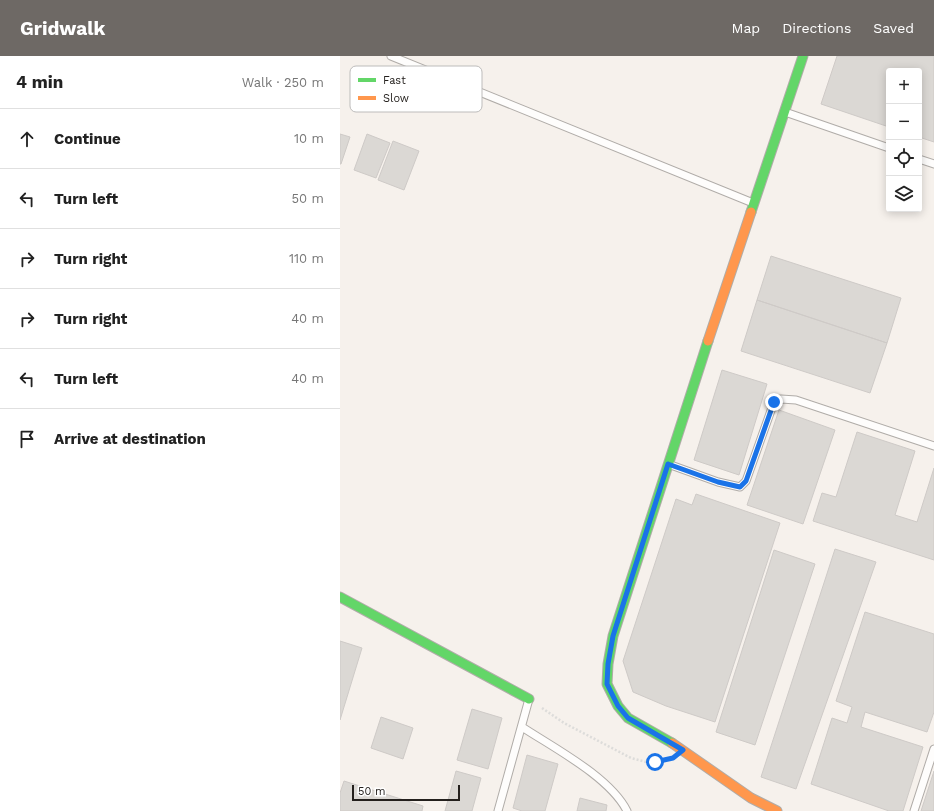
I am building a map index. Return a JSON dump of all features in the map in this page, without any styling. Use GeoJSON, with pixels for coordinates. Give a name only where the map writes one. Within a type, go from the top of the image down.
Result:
{"type":"FeatureCollection","features":[{"type":"Feature","properties":{"kind":"street"},"geometry":{"type":"LineString","coordinates":[[776,811],[751,798],[683,750],[628,718],[618,706],[607,684],[608,664],[613,636],[753,203],[803,56]]}},
{"type":"Feature","properties":{"kind":"street"},"geometry":{"type":"LineString","coordinates":[[340,597],[529,699]]}},
{"type":"Feature","properties":{"kind":"lane"},"geometry":{"type":"LineString","coordinates":[[391,56],[416,66]]}},
{"type":"Feature","properties":{"kind":"lane"},"geometry":{"type":"LineString","coordinates":[[482,93],[753,203]]}},
{"type":"Feature","properties":{"kind":"lane"},"geometry":{"type":"LineString","coordinates":[[785,112],[886,147]]}},
{"type":"Feature","properties":{"kind":"lane"},"geometry":{"type":"LineString","coordinates":[[922,160],[934,164]]}},
{"type":"Feature","properties":{"kind":"lane"},"geometry":{"type":"LineString","coordinates":[[668,464],[718,482],[740,487],[746,481],[774,402],[781,399],[796,400],[934,446]]}},
{"type":"Feature","properties":{"kind":"lane"},"geometry":{"type":"LineString","coordinates":[[498,811],[529,699]]}},
{"type":"Feature","properties":{"kind":"lane"},"geometry":{"type":"LineString","coordinates":[[522,727],[608,785],[622,801],[627,811]]}},
{"type":"Feature","properties":{"kind":"lane"},"geometry":{"type":"LineString","coordinates":[[914,811],[934,749]]}},
{"type":"Feature","properties":{"kind":"path"},"geometry":{"type":"LineString","coordinates":[[529,699],[564,723],[631,758],[646,762],[655,762],[673,758],[683,750]]}},
{"type":"Feature","properties":{"kind":"building"},"geometry":{"type":"Polygon","coordinates":[[[837,56],[934,56],[934,142],[922,138],[922,68],[886,68],[886,126],[821,104],[837,56]]]}},
{"type":"Feature","properties":{"kind":"building"},"geometry":{"type":"Polygon","coordinates":[[[340,134],[350,137],[341,164],[340,164],[340,134]]]}},
{"type":"Feature","properties":{"kind":"building"},"geometry":{"type":"Polygon","coordinates":[[[367,134],[390,143],[376,178],[354,170],[367,134]]]}},
{"type":"Feature","properties":{"kind":"building"},"geometry":{"type":"Polygon","coordinates":[[[393,141],[419,151],[404,190],[378,180],[393,141]]]}},
{"type":"Feature","properties":{"kind":"building"},"geometry":{"type":"Polygon","coordinates":[[[771,256],[901,298],[887,343],[757,300],[771,256]]]}},
{"type":"Feature","properties":{"kind":"building"},"geometry":{"type":"Polygon","coordinates":[[[757,300],[887,343],[870,393],[741,351],[757,300]]]}},
{"type":"Feature","properties":{"kind":"building"},"geometry":{"type":"Polygon","coordinates":[[[722,370],[767,384],[739,475],[694,460],[722,370]]]}},
{"type":"Feature","properties":{"kind":"building"},"geometry":{"type":"Polygon","coordinates":[[[779,410],[835,430],[803,524],[747,505],[779,410]]]}},
{"type":"Feature","properties":{"kind":"building"},"geometry":{"type":"Polygon","coordinates":[[[857,432],[915,451],[895,515],[917,522],[934,468],[934,560],[813,521],[822,493],[836,497],[857,432]]]}},
{"type":"Feature","properties":{"kind":"building"},"geometry":{"type":"Polygon","coordinates":[[[696,494],[780,523],[715,722],[666,706],[633,692],[623,661],[676,499],[692,505],[696,494]]]}},
{"type":"Feature","properties":{"kind":"building"},"geometry":{"type":"Polygon","coordinates":[[[835,549],[876,562],[796,789],[761,777],[835,549]]]}},
{"type":"Feature","properties":{"kind":"building"},"geometry":{"type":"Polygon","coordinates":[[[774,550],[815,564],[755,745],[716,732],[774,550]]]}},
{"type":"Feature","properties":{"kind":"building"},"geometry":{"type":"Polygon","coordinates":[[[865,612],[934,634],[934,712],[927,732],[865,712],[861,727],[923,747],[903,811],[889,811],[811,784],[832,718],[847,723],[852,707],[836,701],[865,612]]]}},
{"type":"Feature","properties":{"kind":"building"},"geometry":{"type":"Polygon","coordinates":[[[340,641],[362,648],[340,720],[340,641]]]}},
{"type":"Feature","properties":{"kind":"building"},"geometry":{"type":"Polygon","coordinates":[[[472,709],[502,718],[488,769],[457,760],[472,709]]]}},
{"type":"Feature","properties":{"kind":"building"},"geometry":{"type":"Polygon","coordinates":[[[381,717],[413,728],[403,759],[371,748],[381,717]]]}},
{"type":"Feature","properties":{"kind":"building"},"geometry":{"type":"Polygon","coordinates":[[[527,755],[558,764],[545,811],[522,811],[513,808],[527,755]]]}},
{"type":"Feature","properties":{"kind":"building"},"geometry":{"type":"Polygon","coordinates":[[[456,771],[481,778],[472,811],[445,811],[456,771]]]}},
{"type":"Feature","properties":{"kind":"building"},"geometry":{"type":"Polygon","coordinates":[[[934,771],[934,811],[921,811],[934,771]]]}},
{"type":"Feature","properties":{"kind":"building"},"geometry":{"type":"Polygon","coordinates":[[[344,781],[423,806],[422,811],[340,811],[340,793],[344,781]]]}},
{"type":"Feature","properties":{"kind":"building"},"geometry":{"type":"Polygon","coordinates":[[[580,798],[607,805],[606,811],[577,811],[580,798]]]}},
{"type":"Feature","properties":{"kind":"traffic: fast"},"geometry":{"type":"LineString","coordinates":[[751,212],[803,56]]}},
{"type":"Feature","properties":{"kind":"traffic: fast"},"geometry":{"type":"LineString","coordinates":[[672,743],[628,718],[618,706],[607,684],[608,664],[613,636],[708,341]]}},
{"type":"Feature","properties":{"kind":"traffic: fast"},"geometry":{"type":"LineString","coordinates":[[340,597],[529,699]]}},
{"type":"Feature","properties":{"kind":"traffic: slow"},"geometry":{"type":"LineString","coordinates":[[708,341],[751,212]]}},
{"type":"Feature","properties":{"kind":"traffic: slow"},"geometry":{"type":"LineString","coordinates":[[672,743],[751,798],[777,811]]}},
{"type":"Feature","properties":{"kind":"route"},"geometry":{"type":"LineString","coordinates":[[655,762],[673,758],[683,750],[628,718],[618,706],[607,684],[608,664],[613,636],[668,464],[718,482],[740,487],[746,481],[774,402]]}}]}
